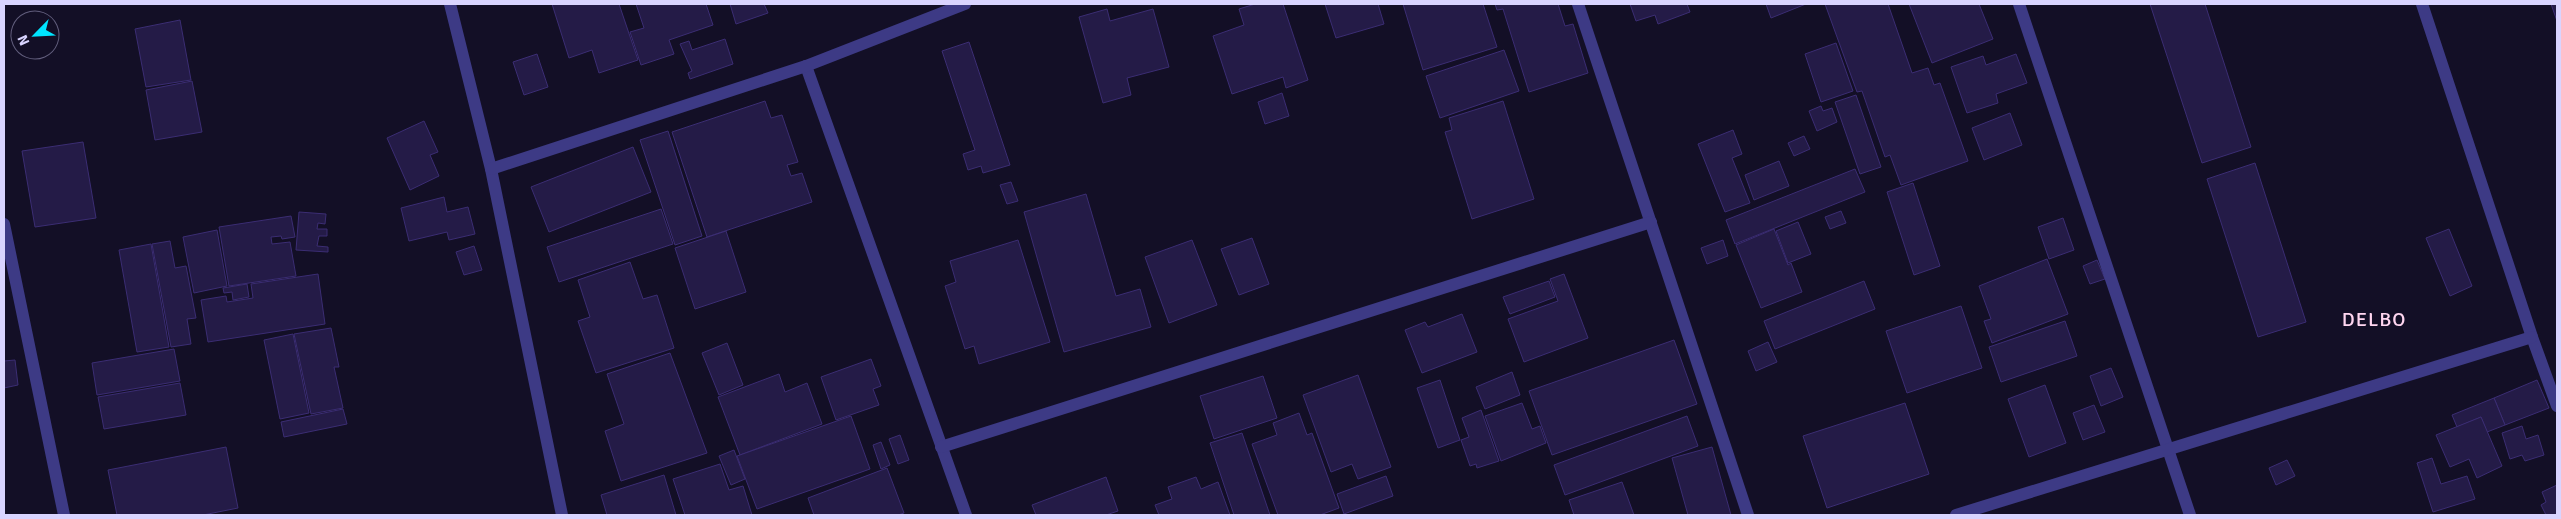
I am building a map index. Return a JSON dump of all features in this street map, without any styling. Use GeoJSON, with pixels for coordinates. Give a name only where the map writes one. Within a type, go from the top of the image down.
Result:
{"type":"FeatureCollection","features":[{"type":"Feature","properties":{"kind":"street"},"geometry":{"type":"LineString","coordinates":[[450,4],[491,169],[562,515]]}},
{"type":"Feature","properties":{"kind":"street"},"geometry":{"type":"LineString","coordinates":[[491,169],[806,66],[965,4]]}},
{"type":"Feature","properties":{"kind":"street"},"geometry":{"type":"LineString","coordinates":[[1578,4],[1748,515]]}},
{"type":"Feature","properties":{"kind":"street"},"geometry":{"type":"LineString","coordinates":[[2019,4],[2190,515]]}},
{"type":"Feature","properties":{"kind":"street"},"geometry":{"type":"LineString","coordinates":[[2422,4],[2532,337],[2557,406]]}},
{"type":"Feature","properties":{"kind":"street"},"geometry":{"type":"LineString","coordinates":[[806,66],[966,515]]}},
{"type":"Feature","properties":{"kind":"street"},"geometry":{"type":"LineString","coordinates":[[941,447],[1651,222]]}},
{"type":"Feature","properties":{"kind":"street"},"geometry":{"type":"LineString","coordinates":[[4,224],[64,515]]}},
{"type":"Feature","properties":{"kind":"street"},"geometry":{"type":"LineString","coordinates":[[1956,515],[2532,337]]}},
{"type":"Feature","properties":{"kind":"building"},"geometry":{"type":"Polygon","coordinates":[[[552,4],[619,4],[638,60],[599,73],[592,50],[569,58],[552,4]]]}},
{"type":"Feature","properties":{"kind":"building"},"geometry":{"type":"Polygon","coordinates":[[[636,4],[706,4],[713,25],[669,40],[674,54],[641,65],[630,32],[644,28],[636,4]]]}},
{"type":"Feature","properties":{"kind":"building"},"geometry":{"type":"Polygon","coordinates":[[[730,4],[764,4],[768,13],[736,24],[730,4]]]}},
{"type":"Feature","properties":{"kind":"building"},"geometry":{"type":"Polygon","coordinates":[[[1255,4],[1283,4],[1308,80],[1286,88],[1283,77],[1232,94],[1213,36],[1244,25],[1239,9],[1255,4]]]}},
{"type":"Feature","properties":{"kind":"building"},"geometry":{"type":"Polygon","coordinates":[[[1325,4],[1378,4],[1384,24],[1336,38],[1325,4]]]}},
{"type":"Feature","properties":{"kind":"building"},"geometry":{"type":"Polygon","coordinates":[[[1403,4],[1483,4],[1497,47],[1423,70],[1403,4]]]}},
{"type":"Feature","properties":{"kind":"building"},"geometry":{"type":"Polygon","coordinates":[[[1495,4],[1558,4],[1565,26],[1573,24],[1588,73],[1529,92],[1503,9],[1497,10],[1495,4]]]}},
{"type":"Feature","properties":{"kind":"building"},"geometry":{"type":"Polygon","coordinates":[[[1630,4],[1687,4],[1690,12],[1658,24],[1655,15],[1636,21],[1630,4]]]}},
{"type":"Feature","properties":{"kind":"building"},"geometry":{"type":"Polygon","coordinates":[[[1766,4],[1806,4],[1771,18],[1766,4]]]}},
{"type":"Feature","properties":{"kind":"building"},"geometry":{"type":"Polygon","coordinates":[[[1825,4],[1888,4],[1912,73],[1928,68],[1934,85],[1940,83],[1968,161],[1901,185],[1890,155],[1885,157],[1862,91],[1857,92],[1825,4]]]}},
{"type":"Feature","properties":{"kind":"building"},"geometry":{"type":"Polygon","coordinates":[[[1909,4],[1979,4],[1993,39],[1932,63],[1909,4]]]}},
{"type":"Feature","properties":{"kind":"building"},"geometry":{"type":"Polygon","coordinates":[[[2150,4],[2205,4],[2251,147],[2202,163],[2150,4]]]}},
{"type":"Feature","properties":{"kind":"building"},"geometry":{"type":"Polygon","coordinates":[[[2551,4],[2557,4],[2557,21],[2551,4]]]}},
{"type":"Feature","properties":{"kind":"building"},"geometry":{"type":"Polygon","coordinates":[[[1107,9],[1110,21],[1153,9],[1169,67],[1127,78],[1131,95],[1103,103],[1079,17],[1107,9]]]}},
{"type":"Feature","properties":{"kind":"building"},"geometry":{"type":"Polygon","coordinates":[[[180,20],[191,80],[146,87],[135,29],[180,20]]]}},
{"type":"Feature","properties":{"kind":"building"},"geometry":{"type":"Polygon","coordinates":[[[725,39],[733,64],[690,79],[688,73],[692,71],[680,44],[689,41],[692,50],[725,39]]]}},
{"type":"Feature","properties":{"kind":"building"},"geometry":{"type":"Polygon","coordinates":[[[969,42],[1010,165],[983,173],[981,166],[968,170],[963,154],[975,150],[942,51],[969,42]]]}},
{"type":"Feature","properties":{"kind":"building"},"geometry":{"type":"Polygon","coordinates":[[[1836,43],[1853,91],[1821,102],[1805,54],[1836,43]]]}},
{"type":"Feature","properties":{"kind":"building"},"geometry":{"type":"Polygon","coordinates":[[[1504,50],[1519,91],[1440,118],[1426,76],[1504,50]]]}},
{"type":"Feature","properties":{"kind":"building"},"geometry":{"type":"Polygon","coordinates":[[[537,54],[548,87],[524,95],[513,62],[537,54]]]}},
{"type":"Feature","properties":{"kind":"building"},"geometry":{"type":"Polygon","coordinates":[[[2016,54],[2027,83],[1996,94],[1998,103],[1967,113],[1951,67],[1983,56],[1986,65],[2016,54]]]}},
{"type":"Feature","properties":{"kind":"building"},"geometry":{"type":"Polygon","coordinates":[[[192,81],[202,132],[155,140],[146,90],[192,81]]]}},
{"type":"Feature","properties":{"kind":"building"},"geometry":{"type":"Polygon","coordinates":[[[1282,93],[1289,116],[1265,124],[1258,102],[1282,93]]]}},
{"type":"Feature","properties":{"kind":"building"},"geometry":{"type":"Polygon","coordinates":[[[1856,95],[1881,167],[1860,174],[1835,102],[1856,95]]]}},
{"type":"Feature","properties":{"kind":"building"},"geometry":{"type":"Polygon","coordinates":[[[765,101],[771,118],[782,115],[798,162],[787,165],[791,176],[802,173],[812,202],[707,237],[672,132],[765,101]]]}},
{"type":"Feature","properties":{"kind":"building"},"geometry":{"type":"Polygon","coordinates":[[[1503,101],[1534,199],[1472,219],[1445,132],[1452,130],[1449,118],[1503,101]]]}},
{"type":"Feature","properties":{"kind":"building"},"geometry":{"type":"Polygon","coordinates":[[[1821,106],[1823,111],[1832,108],[1837,122],[1817,131],[1809,111],[1821,106]]]}},
{"type":"Feature","properties":{"kind":"building"},"geometry":{"type":"Polygon","coordinates":[[[2010,113],[2022,145],[1984,160],[1972,128],[2010,113]]]}},
{"type":"Feature","properties":{"kind":"building"},"geometry":{"type":"Polygon","coordinates":[[[424,121],[438,152],[430,155],[439,176],[410,190],[387,138],[424,121]]]}},
{"type":"Feature","properties":{"kind":"building"},"geometry":{"type":"Polygon","coordinates":[[[1733,130],[1742,154],[1732,158],[1750,203],[1725,212],[1698,144],[1733,130]]]}},
{"type":"Feature","properties":{"kind":"building"},"geometry":{"type":"Polygon","coordinates":[[[668,131],[702,236],[675,245],[640,140],[668,131]]]}},
{"type":"Feature","properties":{"kind":"building"},"geometry":{"type":"Polygon","coordinates":[[[1804,136],[1810,149],[1794,156],[1788,143],[1804,136]]]}},
{"type":"Feature","properties":{"kind":"building"},"geometry":{"type":"Polygon","coordinates":[[[83,142],[96,218],[35,227],[22,151],[83,142]]]}},
{"type":"Feature","properties":{"kind":"building"},"geometry":{"type":"Polygon","coordinates":[[[633,147],[651,192],[549,232],[531,187],[633,147]]]}},
{"type":"Feature","properties":{"kind":"building"},"geometry":{"type":"Polygon","coordinates":[[[1779,161],[1789,186],[1754,200],[1745,175],[1779,161]]]}},
{"type":"Feature","properties":{"kind":"building"},"geometry":{"type":"Polygon","coordinates":[[[2255,163],[2306,322],[2258,337],[2207,179],[2255,163]]]}},
{"type":"Feature","properties":{"kind":"building"},"geometry":{"type":"Polygon","coordinates":[[[1855,169],[1865,192],[1735,244],[1726,220],[1855,169]]]}},
{"type":"Feature","properties":{"kind":"building"},"geometry":{"type":"Polygon","coordinates":[[[1011,182],[1018,201],[1007,204],[1000,185],[1011,182]]]}},
{"type":"Feature","properties":{"kind":"building"},"geometry":{"type":"Polygon","coordinates":[[[1913,183],[1940,266],[1914,275],[1887,192],[1913,183]]]}},
{"type":"Feature","properties":{"kind":"building"},"geometry":{"type":"Polygon","coordinates":[[[1086,194],[1116,296],[1140,289],[1151,327],[1064,352],[1024,212],[1086,194]]]}},
{"type":"Feature","properties":{"kind":"building"},"geometry":{"type":"Polygon","coordinates":[[[444,197],[447,212],[468,207],[475,234],[449,240],[447,232],[409,241],[401,208],[444,197]]]}},
{"type":"Feature","properties":{"kind":"building"},"geometry":{"type":"Polygon","coordinates":[[[661,209],[673,244],[559,282],[547,247],[661,209]]]}},
{"type":"Feature","properties":{"kind":"building"},"geometry":{"type":"Polygon","coordinates":[[[1841,211],[1846,223],[1830,229],[1825,217],[1841,211]]]}},
{"type":"Feature","properties":{"kind":"building"},"geometry":{"type":"Polygon","coordinates":[[[299,212],[326,214],[325,224],[318,223],[317,229],[327,229],[327,236],[319,236],[317,246],[328,247],[328,252],[296,250],[299,212]]]}},
{"type":"Feature","properties":{"kind":"building"},"geometry":{"type":"Polygon","coordinates":[[[291,216],[295,237],[282,239],[281,236],[271,237],[272,244],[290,242],[296,276],[229,286],[219,227],[291,216]]]}},
{"type":"Feature","properties":{"kind":"building"},"geometry":{"type":"Polygon","coordinates":[[[2063,218],[2074,250],[2049,259],[2038,227],[2063,218]]]}},
{"type":"Feature","properties":{"kind":"building"},"geometry":{"type":"Polygon","coordinates":[[[1798,222],[1811,254],[1788,263],[1776,231],[1798,222]]]}},
{"type":"Feature","properties":{"kind":"building"},"geometry":{"type":"Polygon","coordinates":[[[1774,229],[1788,265],[1791,263],[1802,292],[1761,308],[1736,245],[1774,229]]]}},
{"type":"Feature","properties":{"kind":"building"},"geometry":{"type":"Polygon","coordinates":[[[2449,229],[2472,286],[2450,296],[2426,238],[2449,229]]]}},
{"type":"Feature","properties":{"kind":"building"},"geometry":{"type":"Polygon","coordinates":[[[217,230],[227,286],[194,293],[183,237],[217,230]]]}},
{"type":"Feature","properties":{"kind":"building"},"geometry":{"type":"Polygon","coordinates":[[[726,231],[746,292],[695,309],[675,248],[726,231]]]}},
{"type":"Feature","properties":{"kind":"building"},"geometry":{"type":"Polygon","coordinates":[[[1252,238],[1269,284],[1239,295],[1221,249],[1252,238]]]}},
{"type":"Feature","properties":{"kind":"building"},"geometry":{"type":"Polygon","coordinates":[[[1018,240],[1050,342],[979,364],[974,346],[965,349],[945,286],[956,282],[950,261],[1018,240]]]}},
{"type":"Feature","properties":{"kind":"building"},"geometry":{"type":"Polygon","coordinates":[[[1192,240],[1217,305],[1169,323],[1145,257],[1192,240]]]}},
{"type":"Feature","properties":{"kind":"building"},"geometry":{"type":"Polygon","coordinates":[[[1723,240],[1728,256],[1707,264],[1701,248],[1723,240]]]}},
{"type":"Feature","properties":{"kind":"building"},"geometry":{"type":"Polygon","coordinates":[[[170,241],[175,268],[186,266],[196,318],[187,319],[191,344],[171,347],[152,244],[170,241]]]}},
{"type":"Feature","properties":{"kind":"building"},"geometry":{"type":"Polygon","coordinates":[[[151,244],[169,347],[137,352],[119,250],[151,244]]]}},
{"type":"Feature","properties":{"kind":"building"},"geometry":{"type":"Polygon","coordinates":[[[474,246],[482,270],[464,275],[456,252],[474,246]]]}},
{"type":"Feature","properties":{"kind":"building"},"geometry":{"type":"Polygon","coordinates":[[[2047,259],[2068,314],[1992,343],[1984,321],[1991,319],[1979,286],[2047,259]]]}},
{"type":"Feature","properties":{"kind":"building"},"geometry":{"type":"Polygon","coordinates":[[[2097,260],[2105,279],[2090,284],[2083,266],[2097,260]]]}},
{"type":"Feature","properties":{"kind":"building"},"geometry":{"type":"Polygon","coordinates":[[[630,262],[643,299],[657,295],[674,348],[596,373],[578,321],[590,317],[578,280],[630,262]]]}},
{"type":"Feature","properties":{"kind":"building"},"geometry":{"type":"Polygon","coordinates":[[[318,274],[325,324],[208,342],[201,300],[226,296],[227,302],[253,298],[251,284],[318,274]]]}},
{"type":"Feature","properties":{"kind":"building"},"geometry":{"type":"Polygon","coordinates":[[[1564,274],[1588,338],[1524,362],[1508,319],[1558,301],[1550,279],[1564,274]]]}},
{"type":"Feature","properties":{"kind":"building"},"geometry":{"type":"Polygon","coordinates":[[[1549,281],[1555,297],[1510,314],[1503,297],[1549,281]]]}},
{"type":"Feature","properties":{"kind":"building"},"geometry":{"type":"Polygon","coordinates":[[[1864,281],[1875,309],[1775,349],[1764,321],[1864,281]]]}},
{"type":"Feature","properties":{"kind":"building"},"geometry":{"type":"Polygon","coordinates":[[[247,284],[249,297],[233,300],[232,292],[224,293],[223,288],[247,284]]]}},
{"type":"Feature","properties":{"kind":"building"},"geometry":{"type":"Polygon","coordinates":[[[1961,306],[1982,368],[1907,393],[1886,331],[1961,306]]]}},
{"type":"Feature","properties":{"kind":"building"},"geometry":{"type":"Polygon","coordinates":[[[1462,314],[1477,352],[1422,373],[1405,330],[1425,322],[1428,327],[1462,314]]]}},
{"type":"Feature","properties":{"kind":"building"},"geometry":{"type":"Polygon","coordinates":[[[2065,321],[2077,356],[2001,382],[1989,347],[2065,321]]]}},
{"type":"Feature","properties":{"kind":"building"},"geometry":{"type":"Polygon","coordinates":[[[331,328],[339,367],[334,367],[343,408],[311,414],[294,334],[331,328]]]}},
{"type":"Feature","properties":{"kind":"building"},"geometry":{"type":"Polygon","coordinates":[[[293,334],[309,413],[280,419],[264,340],[293,334]]]}},
{"type":"Feature","properties":{"kind":"building"},"geometry":{"type":"Polygon","coordinates":[[[1674,340],[1697,404],[1552,455],[1529,391],[1674,340]]]}},
{"type":"Feature","properties":{"kind":"building"},"geometry":{"type":"Polygon","coordinates":[[[1768,342],[1777,362],[1756,371],[1748,351],[1768,342]]]}},
{"type":"Feature","properties":{"kind":"building"},"geometry":{"type":"Polygon","coordinates":[[[727,343],[743,385],[719,395],[702,353],[727,343]]]}},
{"type":"Feature","properties":{"kind":"building"},"geometry":{"type":"Polygon","coordinates":[[[174,349],[180,381],[97,395],[92,363],[174,349]]]}},
{"type":"Feature","properties":{"kind":"building"},"geometry":{"type":"Polygon","coordinates":[[[670,353],[707,453],[621,481],[605,431],[624,424],[607,374],[670,353]]]}},
{"type":"Feature","properties":{"kind":"building"},"geometry":{"type":"Polygon","coordinates":[[[871,359],[881,386],[873,389],[879,405],[836,420],[821,377],[871,359]]]}},
{"type":"Feature","properties":{"kind":"building"},"geometry":{"type":"Polygon","coordinates":[[[15,360],[18,385],[4,388],[4,361],[15,360]]]}},
{"type":"Feature","properties":{"kind":"building"},"geometry":{"type":"Polygon","coordinates":[[[2111,368],[2123,397],[2101,406],[2090,376],[2111,368]]]}},
{"type":"Feature","properties":{"kind":"building"},"geometry":{"type":"Polygon","coordinates":[[[1512,372],[1520,395],[1485,409],[1476,387],[1512,372]]]}},
{"type":"Feature","properties":{"kind":"building"},"geometry":{"type":"Polygon","coordinates":[[[779,374],[785,392],[807,383],[822,424],[740,455],[718,397],[779,374]]]}},
{"type":"Feature","properties":{"kind":"building"},"geometry":{"type":"Polygon","coordinates":[[[1358,375],[1391,467],[1358,479],[1352,464],[1331,472],[1303,395],[1358,375]]]}},
{"type":"Feature","properties":{"kind":"building"},"geometry":{"type":"Polygon","coordinates":[[[1263,376],[1277,418],[1214,439],[1200,396],[1263,376]]]}},
{"type":"Feature","properties":{"kind":"building"},"geometry":{"type":"Polygon","coordinates":[[[1440,380],[1460,440],[1438,448],[1417,388],[1440,380]]]}},
{"type":"Feature","properties":{"kind":"building"},"geometry":{"type":"Polygon","coordinates":[[[2537,380],[2549,408],[2505,425],[2494,398],[2537,380]]]}},
{"type":"Feature","properties":{"kind":"building"},"geometry":{"type":"Polygon","coordinates":[[[180,383],[186,415],[104,429],[98,397],[180,383]]]}},
{"type":"Feature","properties":{"kind":"building"},"geometry":{"type":"Polygon","coordinates":[[[2045,385],[2066,443],[2029,457],[2008,399],[2045,385]]]}},
{"type":"Feature","properties":{"kind":"building"},"geometry":{"type":"Polygon","coordinates":[[[2494,398],[2505,425],[2487,432],[2481,417],[2457,427],[2452,415],[2494,398]]]}},
{"type":"Feature","properties":{"kind":"building"},"geometry":{"type":"Polygon","coordinates":[[[1522,403],[1532,429],[1540,426],[1546,443],[1501,461],[1485,416],[1522,403]]]}},
{"type":"Feature","properties":{"kind":"building"},"geometry":{"type":"Polygon","coordinates":[[[1905,403],[1929,474],[1827,508],[1803,436],[1905,403]]]}},
{"type":"Feature","properties":{"kind":"building"},"geometry":{"type":"Polygon","coordinates":[[[2094,405],[2105,432],[2083,440],[2073,413],[2094,405]]]}},
{"type":"Feature","properties":{"kind":"building"},"geometry":{"type":"Polygon","coordinates":[[[343,409],[347,424],[284,437],[281,422],[343,409]]]}},
{"type":"Feature","properties":{"kind":"building"},"geometry":{"type":"Polygon","coordinates":[[[1481,410],[1499,461],[1477,468],[1476,464],[1470,466],[1461,440],[1469,437],[1462,418],[1481,410]]]}},
{"type":"Feature","properties":{"kind":"building"},"geometry":{"type":"Polygon","coordinates":[[[1299,413],[1307,435],[1312,433],[1339,508],[1320,515],[1278,515],[1252,444],[1277,435],[1273,423],[1299,413]]]}},
{"type":"Feature","properties":{"kind":"building"},"geometry":{"type":"Polygon","coordinates":[[[851,416],[870,469],[757,509],[737,456],[851,416]]]}},
{"type":"Feature","properties":{"kind":"building"},"geometry":{"type":"Polygon","coordinates":[[[1687,416],[1698,446],[1565,495],[1554,465],[1687,416]]]}},
{"type":"Feature","properties":{"kind":"building"},"geometry":{"type":"Polygon","coordinates":[[[2481,417],[2502,466],[2477,478],[2469,459],[2450,467],[2436,435],[2481,417]]]}},
{"type":"Feature","properties":{"kind":"building"},"geometry":{"type":"Polygon","coordinates":[[[2522,426],[2526,439],[2538,435],[2544,455],[2525,461],[2522,455],[2510,459],[2502,433],[2522,426]]]}},
{"type":"Feature","properties":{"kind":"building"},"geometry":{"type":"Polygon","coordinates":[[[1242,433],[1270,515],[1234,515],[1210,443],[1242,433]]]}},
{"type":"Feature","properties":{"kind":"building"},"geometry":{"type":"Polygon","coordinates":[[[900,435],[909,460],[898,464],[889,439],[900,435]]]}},
{"type":"Feature","properties":{"kind":"building"},"geometry":{"type":"Polygon","coordinates":[[[881,442],[890,465],[881,469],[873,445],[881,442]]]}},
{"type":"Feature","properties":{"kind":"building"},"geometry":{"type":"Polygon","coordinates":[[[226,447],[238,508],[203,515],[117,515],[108,470],[226,447]]]}},
{"type":"Feature","properties":{"kind":"building"},"geometry":{"type":"Polygon","coordinates":[[[1712,447],[1731,515],[1688,515],[1672,458],[1712,447]]]}},
{"type":"Feature","properties":{"kind":"building"},"geometry":{"type":"Polygon","coordinates":[[[734,450],[745,479],[731,485],[719,456],[734,450]]]}},
{"type":"Feature","properties":{"kind":"building"},"geometry":{"type":"Polygon","coordinates":[[[2432,458],[2441,484],[2467,476],[2475,499],[2433,512],[2417,463],[2432,458]]]}},
{"type":"Feature","properties":{"kind":"building"},"geometry":{"type":"Polygon","coordinates":[[[2287,460],[2295,476],[2276,485],[2269,468],[2287,460]]]}},
{"type":"Feature","properties":{"kind":"building"},"geometry":{"type":"Polygon","coordinates":[[[720,464],[729,490],[743,486],[752,515],[685,515],[673,479],[720,464]]]}},
{"type":"Feature","properties":{"kind":"building"},"geometry":{"type":"Polygon","coordinates":[[[887,468],[904,513],[898,515],[814,515],[808,498],[887,468]]]}},
{"type":"Feature","properties":{"kind":"building"},"geometry":{"type":"Polygon","coordinates":[[[664,475],[676,515],[607,515],[601,495],[664,475]]]}},
{"type":"Feature","properties":{"kind":"building"},"geometry":{"type":"Polygon","coordinates":[[[1386,476],[1393,496],[1344,514],[1337,494],[1386,476]]]}},
{"type":"Feature","properties":{"kind":"building"},"geometry":{"type":"Polygon","coordinates":[[[1106,477],[1118,511],[1106,515],[1036,515],[1032,505],[1106,477]]]}},
{"type":"Feature","properties":{"kind":"building"},"geometry":{"type":"Polygon","coordinates":[[[1196,477],[1201,489],[1218,482],[1230,515],[1159,515],[1155,505],[1172,499],[1168,487],[1196,477]]]}},
{"type":"Feature","properties":{"kind":"building"},"geometry":{"type":"Polygon","coordinates":[[[1622,482],[1634,515],[1574,515],[1569,500],[1622,482]]]}},
{"type":"Feature","properties":{"kind":"building"},"geometry":{"type":"Polygon","coordinates":[[[2557,485],[2557,515],[2546,515],[2541,505],[2546,502],[2542,492],[2557,485]]]}},
{"type":"Feature","properties":{"kind":"district","name":"DELBO"},"geometry":{"type":"Point","coordinates":[2374,319]}}]}
